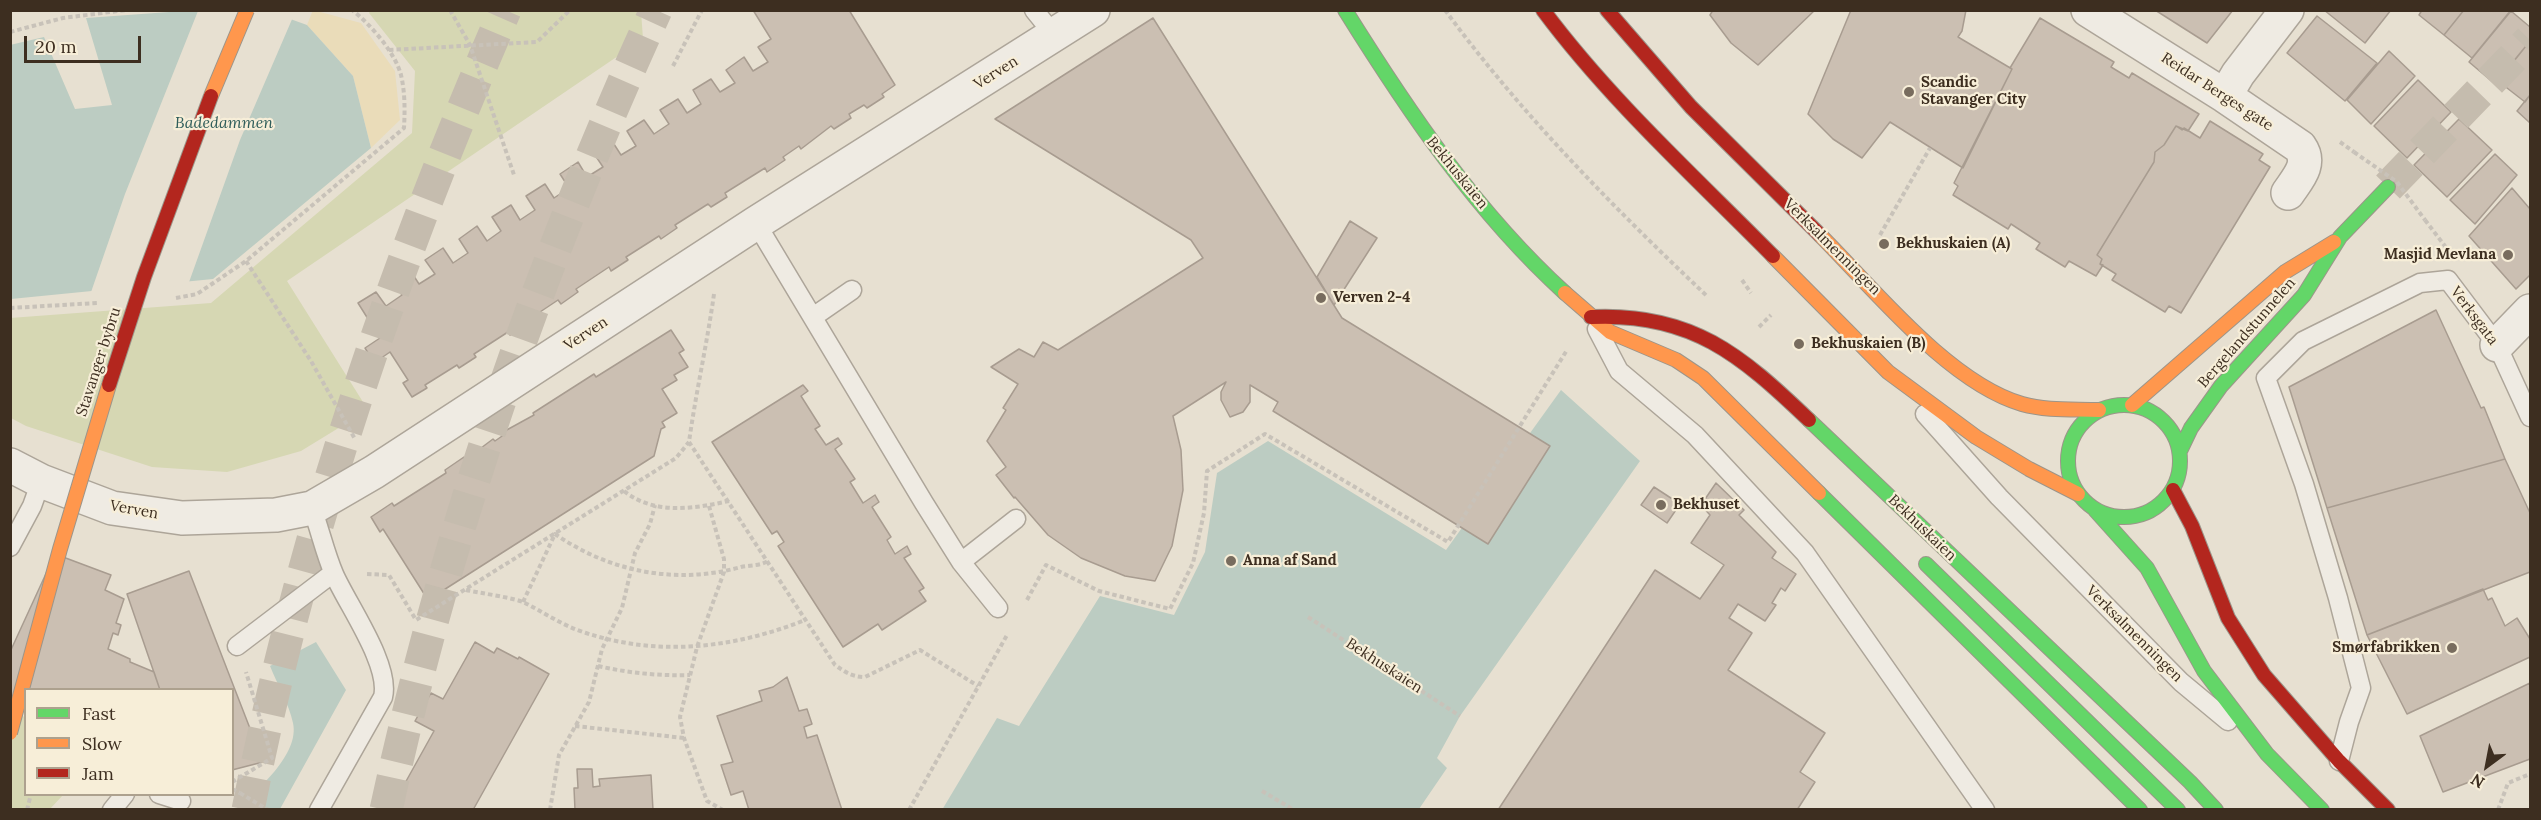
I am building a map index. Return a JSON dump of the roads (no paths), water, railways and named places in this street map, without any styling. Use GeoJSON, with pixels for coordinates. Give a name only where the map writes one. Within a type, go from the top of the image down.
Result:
{"type":"FeatureCollection","features":[{"type":"Feature","properties":{"kind":"main road","name":"Stavanger bybru"},"geometry":{"type":"LineString","coordinates":[[10,733],[63,537],[117,358],[191,145],[246,10]]}},
{"type":"Feature","properties":{"kind":"main road","name":"Bekhuskaien"},"geometry":{"type":"LineString","coordinates":[[1345,10],[1396,93],[1464,184],[1517,244],[1591,317],[1613,334],[1683,363],[1706,380],[2140,810]]}},
{"type":"Feature","properties":{"kind":"main road","name":"Verksalmenningen"},"geometry":{"type":"LineString","coordinates":[[1543,10],[1575,53],[1608,90],[1888,372],[1976,437],[2029,469],[2078,494]]}},
{"type":"Feature","properties":{"kind":"main road","name":"Verksalmenningen"},"geometry":{"type":"LineString","coordinates":[[1607,10],[1667,81],[1744,161],[1915,330],[1952,363],[1984,386],[2014,401],[2045,408],[2099,410]]}},
{"type":"Feature","properties":{"kind":"main road","name":"Bergelandstunnelen"},"geometry":{"type":"LineString","coordinates":[[2180,452],[2191,428],[2221,386],[2304,295],[2340,237],[2388,187]]}},
{"type":"Feature","properties":{"kind":"main road","name":"Bergelandstunnelen"},"geometry":{"type":"LineString","coordinates":[[2132,405],[2285,272],[2340,237]]}},
{"type":"Feature","properties":{"kind":"main road","name":"Bekhuskaien"},"geometry":{"type":"LineString","coordinates":[[1591,317],[1619,314],[1690,330],[1734,353],[1755,370],[2190,782],[2216,810]]}},
{"type":"Feature","properties":{"kind":"main road"},"geometry":{"type":"LineString","coordinates":[[1706,380],[1734,392]]}},
{"type":"Feature","properties":{"kind":"main road"},"geometry":{"type":"LineString","coordinates":[[2132,405],[2150,410],[2166,423],[2177,440],[2180,452],[2180,471],[2173,490],[2160,505],[2133,518],[2113,517],[2095,510],[2078,494],[2069,476],[2067,457],[2072,438],[2083,422],[2099,410],[2112,406],[2132,405]]}},
{"type":"Feature","properties":{"kind":"main road"},"geometry":{"type":"LineString","coordinates":[[2173,490],[2193,526],[2229,618],[2244,646],[2264,675],[2339,761],[2388,810]]}},
{"type":"Feature","properties":{"kind":"main road","name":"Verksalmenningen"},"geometry":{"type":"LineString","coordinates":[[2095,510],[2147,568],[2204,671],[2267,754],[2322,810]]}},
{"type":"Feature","properties":{"kind":"main road"},"geometry":{"type":"LineString","coordinates":[[1916,553],[2178,810]]}},
{"type":"Feature","properties":{"kind":"street","name":"Verven"},"geometry":{"type":"LineString","coordinates":[[10,465],[41,481],[112,508],[182,518],[276,515],[312,508],[374,472],[756,223],[1093,10]]}},
{"type":"Feature","properties":{"kind":"street","name":"Reidar Berges gate"},"geometry":{"type":"LineString","coordinates":[[2088,10],[2301,147],[2306,155],[2306,164],[2288,193]]}},
{"type":"Feature","properties":{"kind":"street"},"geometry":{"type":"LineString","coordinates":[[2225,96],[2238,74],[2287,10]]}},
{"type":"Feature","properties":{"kind":"street"},"geometry":{"type":"LineString","coordinates":[[2497,345],[2530,311]]}},
{"type":"Feature","properties":{"kind":"lane"},"geometry":{"type":"LineString","coordinates":[[1034,10],[1054,36]]}},
{"type":"Feature","properties":{"kind":"lane"},"geometry":{"type":"LineString","coordinates":[[756,223],[961,562],[998,608]]}},
{"type":"Feature","properties":{"kind":"lane","name":"Verksgata"},"geometry":{"type":"LineString","coordinates":[[2339,761],[2361,688],[2304,484],[2266,378],[2303,341],[2420,283],[2448,280],[2497,345],[2530,417]]}},
{"type":"Feature","properties":{"kind":"lane"},"geometry":{"type":"LineString","coordinates":[[813,317],[852,290]]}},
{"type":"Feature","properties":{"kind":"lane","name":"Bekhuskaien"},"geometry":{"type":"LineString","coordinates":[[1591,317],[1619,371],[1695,435],[1805,553],[1985,810]]}},
{"type":"Feature","properties":{"kind":"lane","name":"Verksalmenningen"},"geometry":{"type":"LineString","coordinates":[[1888,372],[1999,497],[2181,682],[2267,754]]}},
{"type":"Feature","properties":{"kind":"lane"},"geometry":{"type":"LineString","coordinates":[[10,547],[32,506],[41,481]]}},
{"type":"Feature","properties":{"kind":"lane"},"geometry":{"type":"LineString","coordinates":[[312,508],[333,573],[370,644],[385,688],[383,697],[320,810]]}},
{"type":"Feature","properties":{"kind":"lane"},"geometry":{"type":"LineString","coordinates":[[961,562],[1016,519]]}},
{"type":"Feature","properties":{"kind":"lane"},"geometry":{"type":"LineString","coordinates":[[237,646],[333,573]]}},
{"type":"Feature","properties":{"kind":"lane"},"geometry":{"type":"LineString","coordinates":[[112,810],[124,796]]}},
{"type":"Feature","properties":{"kind":"lane"},"geometry":{"type":"LineString","coordinates":[[163,796],[182,801]]}},
{"type":"Feature","properties":{"kind":"water","name":"Badedammen"},"geometry":{"type":"Polygon","coordinates":[[[183,11],[268,11],[307,25],[353,76],[371,148],[213,279],[11,299],[10,45],[44,37],[75,109],[112,105],[86,18],[183,11]]]}},
{"type":"Feature","properties":{"kind":"water"},"geometry":{"type":"Polygon","coordinates":[[[1561,390],[1640,461],[1460,716],[1437,758],[1447,768],[1419,809],[942,810],[997,718],[1019,726],[1100,596],[1174,615],[1205,552],[1217,473],[1268,441],[1446,550],[1561,390]]]}},
{"type":"Feature","properties":{"kind":"water"},"geometry":{"type":"Polygon","coordinates":[[[316,642],[346,690],[280,809],[236,809],[275,771],[290,747],[293,735],[293,723],[289,709],[270,666],[316,642]]]}},
{"type":"Feature","properties":{"kind":"tunnel"},"geometry":{"type":"LineString","coordinates":[[248,810],[295,605],[355,403],[425,205],[505,10]]}},
{"type":"Feature","properties":{"kind":"tunnel"},"geometry":{"type":"LineString","coordinates":[[386,810],[437,604],[499,402],[572,204],[656,10]]}},
{"type":"Feature","properties":{"kind":"tunnel"},"geometry":{"type":"LineString","coordinates":[[2388,187],[2530,40]]}},
{"type":"Feature","properties":{"kind":"place","name":"Scandic Stavanger City"},"geometry":{"type":"Point","coordinates":[1909,92]}},
{"type":"Feature","properties":{"kind":"place","name":"Bekhuskaien (A)"},"geometry":{"type":"Point","coordinates":[1884,244]}},
{"type":"Feature","properties":{"kind":"place","name":"Masjid Mevlana"},"geometry":{"type":"Point","coordinates":[2508,255]}},
{"type":"Feature","properties":{"kind":"place","name":"Verven 2-4"},"geometry":{"type":"Point","coordinates":[1321,298]}},
{"type":"Feature","properties":{"kind":"place","name":"Bekhuskaien (B)"},"geometry":{"type":"Point","coordinates":[1799,344]}},
{"type":"Feature","properties":{"kind":"place","name":"Bekhuset"},"geometry":{"type":"Point","coordinates":[1661,505]}},
{"type":"Feature","properties":{"kind":"place","name":"Anna af Sand"},"geometry":{"type":"Point","coordinates":[1231,561]}},
{"type":"Feature","properties":{"kind":"place","name":"Smørfabrikken"},"geometry":{"type":"Point","coordinates":[2452,648]}}]}
